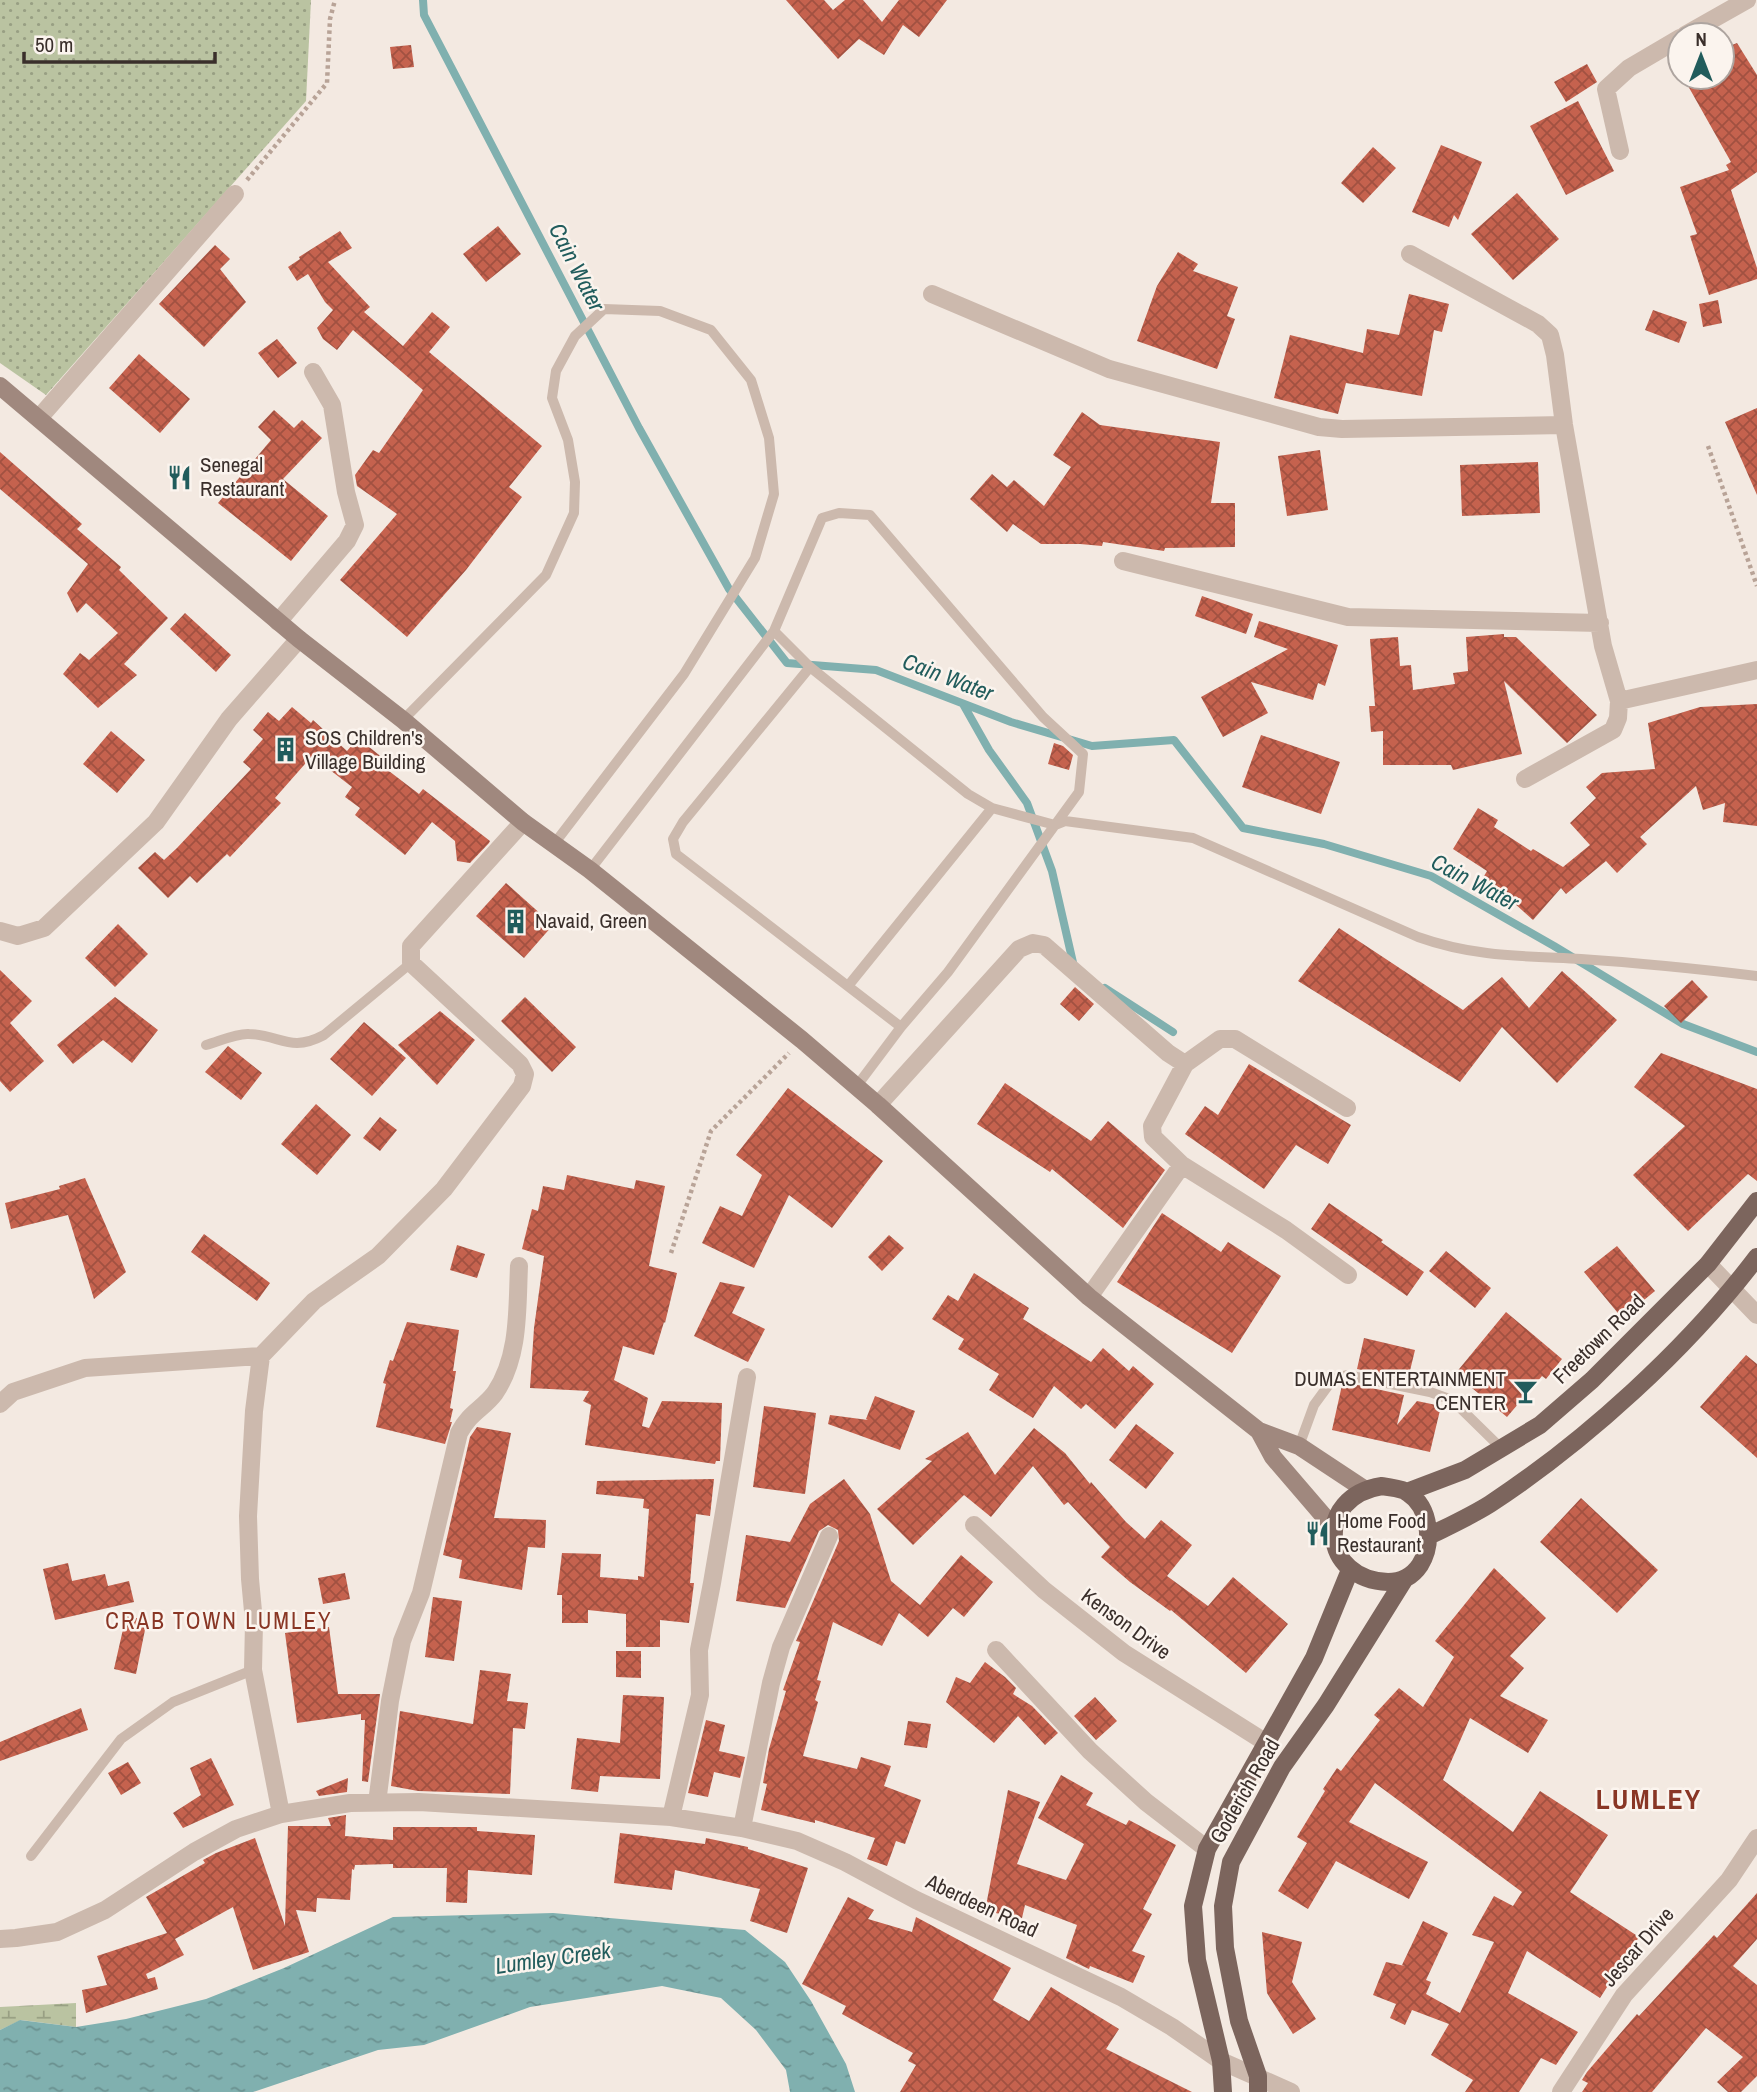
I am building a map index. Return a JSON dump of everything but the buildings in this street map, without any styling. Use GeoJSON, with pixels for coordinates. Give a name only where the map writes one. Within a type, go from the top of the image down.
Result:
{"type":"FeatureCollection","features":[{"type":"Feature","properties":{"kind":"main road"},"geometry":{"type":"LineString","coordinates":[[0,386],[278,622],[404,720],[523,822],[590,870],[802,1040],[878,1105],[1089,1297],[1259,1431],[1299,1446],[1364,1489]]}},
{"type":"Feature","properties":{"kind":"main road","name":"Freetown Road"},"geometry":{"type":"LineString","coordinates":[[1407,1492],[1465,1470],[1502,1450],[1540,1424],[1592,1380],[1708,1264],[1757,1201]]}},
{"type":"Feature","properties":{"kind":"main road"},"geometry":{"type":"LineString","coordinates":[[1429,1536],[1489,1505],[1568,1449],[1623,1399],[1733,1288],[1757,1257]]}},
{"type":"Feature","properties":{"kind":"main road"},"geometry":{"type":"LineString","coordinates":[[1259,1431],[1273,1458],[1334,1528]]}},
{"type":"Feature","properties":{"kind":"main road"},"geometry":{"type":"LineString","coordinates":[[1382,1486],[1407,1492],[1426,1516],[1429,1536],[1426,1554],[1417,1569],[1404,1580],[1394,1582],[1374,1580],[1350,1570],[1336,1546],[1334,1528],[1339,1511],[1349,1498],[1364,1489],[1382,1486]]}},
{"type":"Feature","properties":{"kind":"main road","name":"Goderich Road"},"geometry":{"type":"LineString","coordinates":[[1223,2092],[1221,2061],[1197,1959],[1194,1919],[1194,1906],[1207,1849],[1314,1658],[1350,1570]]}},
{"type":"Feature","properties":{"kind":"main road","name":"Goderich Road"},"geometry":{"type":"LineString","coordinates":[[1258,2084],[1239,2021],[1224,1948],[1223,1906],[1231,1862],[1282,1767],[1326,1705],[1404,1580]]}},
{"type":"Feature","properties":{"kind":"street"},"geometry":{"type":"LineString","coordinates":[[1710,21],[1747,0]]}},
{"type":"Feature","properties":{"kind":"street"},"geometry":{"type":"LineString","coordinates":[[1620,152],[1606,89],[1629,68],[1666,46]]}},
{"type":"Feature","properties":{"kind":"street"},"geometry":{"type":"LineString","coordinates":[[38,418],[235,194]]}},
{"type":"Feature","properties":{"kind":"street"},"geometry":{"type":"LineString","coordinates":[[1410,254],[1538,324],[1549,335],[1555,355],[1564,425],[1603,646],[1619,701],[1618,718],[1614,730],[1525,779]]}},
{"type":"Feature","properties":{"kind":"street"},"geometry":{"type":"LineString","coordinates":[[932,294],[1108,369],[1319,427],[1342,429],[1564,425]]}},
{"type":"Feature","properties":{"kind":"street"},"geometry":{"type":"LineString","coordinates":[[278,622],[347,541],[355,525],[346,492],[332,405],[313,372]]}},
{"type":"Feature","properties":{"kind":"street"},"geometry":{"type":"LineString","coordinates":[[1123,561],[1348,617],[1600,623]]}},
{"type":"Feature","properties":{"kind":"street"},"geometry":{"type":"LineString","coordinates":[[0,931],[18,936],[44,928],[156,822],[229,719],[299,639]]}},
{"type":"Feature","properties":{"kind":"street"},"geometry":{"type":"LineString","coordinates":[[1619,701],[1757,670]]}},
{"type":"Feature","properties":{"kind":"street"},"geometry":{"type":"LineString","coordinates":[[281,1814],[253,1670],[254,1622],[248,1516],[254,1411],[261,1356],[314,1301],[378,1256],[444,1189],[523,1086],[525,1074],[520,1064],[411,963],[411,946],[523,822]]}},
{"type":"Feature","properties":{"kind":"street"},"geometry":{"type":"LineString","coordinates":[[878,1105],[1019,949],[1033,943],[1044,945],[1168,1053],[1185,1063]]}},
{"type":"Feature","properties":{"kind":"street"},"geometry":{"type":"LineString","coordinates":[[1347,1108],[1236,1040],[1220,1039],[1185,1063],[1152,1126],[1153,1137],[1182,1165],[1286,1230],[1348,1275]]}},
{"type":"Feature","properties":{"kind":"street"},"geometry":{"type":"LineString","coordinates":[[1089,1297],[1182,1165]]}},
{"type":"Feature","properties":{"kind":"street"},"geometry":{"type":"LineString","coordinates":[[1708,1264],[1757,1315]]}},
{"type":"Feature","properties":{"kind":"street"},"geometry":{"type":"LineString","coordinates":[[377,1803],[390,1701],[402,1641],[421,1593],[459,1433],[466,1419],[494,1394],[504,1376],[517,1333],[519,1266]]}},
{"type":"Feature","properties":{"kind":"street"},"geometry":{"type":"LineString","coordinates":[[0,1404],[13,1392],[85,1368],[261,1356]]}},
{"type":"Feature","properties":{"kind":"street"},"geometry":{"type":"LineString","coordinates":[[671,1817],[700,1695],[699,1650],[747,1377]]}},
{"type":"Feature","properties":{"kind":"street","name":"Kenson Drive"},"geometry":{"type":"LineString","coordinates":[[974,1525],[1044,1590],[1124,1653],[1265,1742]]}},
{"type":"Feature","properties":{"kind":"street"},"geometry":{"type":"LineString","coordinates":[[742,1828],[771,1683],[781,1647],[829,1536]]}},
{"type":"Feature","properties":{"kind":"street"},"geometry":{"type":"LineString","coordinates":[[996,1650],[1090,1751],[1146,1802],[1207,1849]]}},
{"type":"Feature","properties":{"kind":"street","name":"Aberdeen Road"},"geometry":{"type":"LineString","coordinates":[[0,1939],[58,1932],[105,1910],[194,1852],[236,1829],[281,1814],[350,1803],[419,1802],[671,1817],[742,1828],[797,1841],[845,1862],[916,1900],[1121,1997],[1258,2084],[1291,2092]]}},
{"type":"Feature","properties":{"kind":"street","name":"Jescar Drive"},"geometry":{"type":"LineString","coordinates":[[1561,2092],[1624,1995],[1730,1880],[1757,1838]]}},
{"type":"Feature","properties":{"kind":"lane"},"geometry":{"type":"LineString","coordinates":[[404,720],[546,575],[574,513],[575,482],[568,440],[552,398],[556,371],[575,336],[604,309],[660,311],[711,330],[751,380],[769,438],[774,494],[755,558],[684,674],[554,844]]}},
{"type":"Feature","properties":{"kind":"lane"},"geometry":{"type":"LineString","coordinates":[[590,870],[774,631],[822,518],[839,513],[870,515],[1043,717],[1083,754],[1079,792],[1023,873],[856,1087]]}},
{"type":"Feature","properties":{"kind":"lane"},"geometry":{"type":"LineString","coordinates":[[774,631],[810,667],[968,794],[992,808],[1055,825],[1065,821],[1194,838],[1418,937],[1450,948],[1485,954],[1686,967],[1757,976]]}},
{"type":"Feature","properties":{"kind":"lane"},"geometry":{"type":"LineString","coordinates":[[810,667],[683,822],[673,839],[676,854],[901,1027]]}},
{"type":"Feature","properties":{"kind":"lane"},"geometry":{"type":"LineString","coordinates":[[848,986],[992,808]]}},
{"type":"Feature","properties":{"kind":"lane"},"geometry":{"type":"LineString","coordinates":[[206,1045],[247,1033],[285,1042],[308,1043],[324,1035],[411,963]]}},
{"type":"Feature","properties":{"kind":"lane"},"geometry":{"type":"LineString","coordinates":[[1299,1446],[1314,1405],[1333,1379],[1347,1375],[1430,1392],[1452,1400],[1502,1450]]}},
{"type":"Feature","properties":{"kind":"lane"},"geometry":{"type":"LineString","coordinates":[[32,1856],[121,1739],[173,1702],[253,1670]]}},
{"type":"Feature","properties":{"kind":"path"},"geometry":{"type":"LineString","coordinates":[[235,194],[327,83],[330,19],[335,0]]}},
{"type":"Feature","properties":{"kind":"path"},"geometry":{"type":"LineString","coordinates":[[1708,446],[1757,586]]}},
{"type":"Feature","properties":{"kind":"path"},"geometry":{"type":"LineString","coordinates":[[671,1253],[711,1131],[802,1040]]}},
{"type":"Feature","properties":{"kind":"green space"},"geometry":{"type":"Polygon","coordinates":[[[0,0],[311,0],[306,101],[46,395],[0,363],[0,0]]]}},
{"type":"Feature","properties":{"kind":"green space"},"geometry":{"type":"Polygon","coordinates":[[[76,2003],[76,2027],[21,2020],[0,2030],[0,2007],[76,2003]]]}},
{"type":"Feature","properties":{"kind":"water","name":"Lumley Creek"},"geometry":{"type":"Polygon","coordinates":[[[553,1913],[745,1930],[785,1962],[811,2001],[846,2064],[855,2092],[790,2092],[786,2070],[756,2030],[721,1998],[662,1986],[530,2007],[424,2045],[378,2050],[253,2092],[0,2092],[0,2030],[20,2020],[76,2027],[126,2019],[206,1999],[284,1968],[393,1917],[553,1913]]]}},
{"type":"Feature","properties":{"kind":"waterway","name":"Cain Water"},"geometry":{"type":"LineString","coordinates":[[423,0],[424,15],[639,428],[729,589],[787,663],[876,670],[1011,722],[1092,746],[1174,740],[1243,828],[1324,844],[1431,876],[1683,1024],[1757,1052]]}},
{"type":"Feature","properties":{"kind":"waterway"},"geometry":{"type":"LineString","coordinates":[[963,704],[989,750],[1027,803],[1052,871],[1074,967]]}},
{"type":"Feature","properties":{"kind":"waterway"},"geometry":{"type":"LineString","coordinates":[[1105,988],[1173,1032]]}},
{"type":"Feature","properties":{"kind":"place","name":"Senegal Restaurant"},"geometry":{"type":"Point","coordinates":[180,477]}},
{"type":"Feature","properties":{"kind":"place","name":"SOS Children's Village Building"},"geometry":{"type":"Point","coordinates":[285,750]}},
{"type":"Feature","properties":{"kind":"place","name":"Navaid, Green"},"geometry":{"type":"Point","coordinates":[515,921]}},
{"type":"Feature","properties":{"kind":"place","name":"DUMAS ENTERTAINMENT CENTER"},"geometry":{"type":"Point","coordinates":[1526,1391]}},
{"type":"Feature","properties":{"kind":"place","name":"Home Food Restaurant"},"geometry":{"type":"Point","coordinates":[1317,1533]}},
{"type":"Feature","properties":{"kind":"district","name":"CRAB TOWN LUMLEY"},"geometry":{"type":"Point","coordinates":[219,1621]}},
{"type":"Feature","properties":{"kind":"district","name":"LUMLEY"},"geometry":{"type":"Point","coordinates":[1649,1799]}}]}
